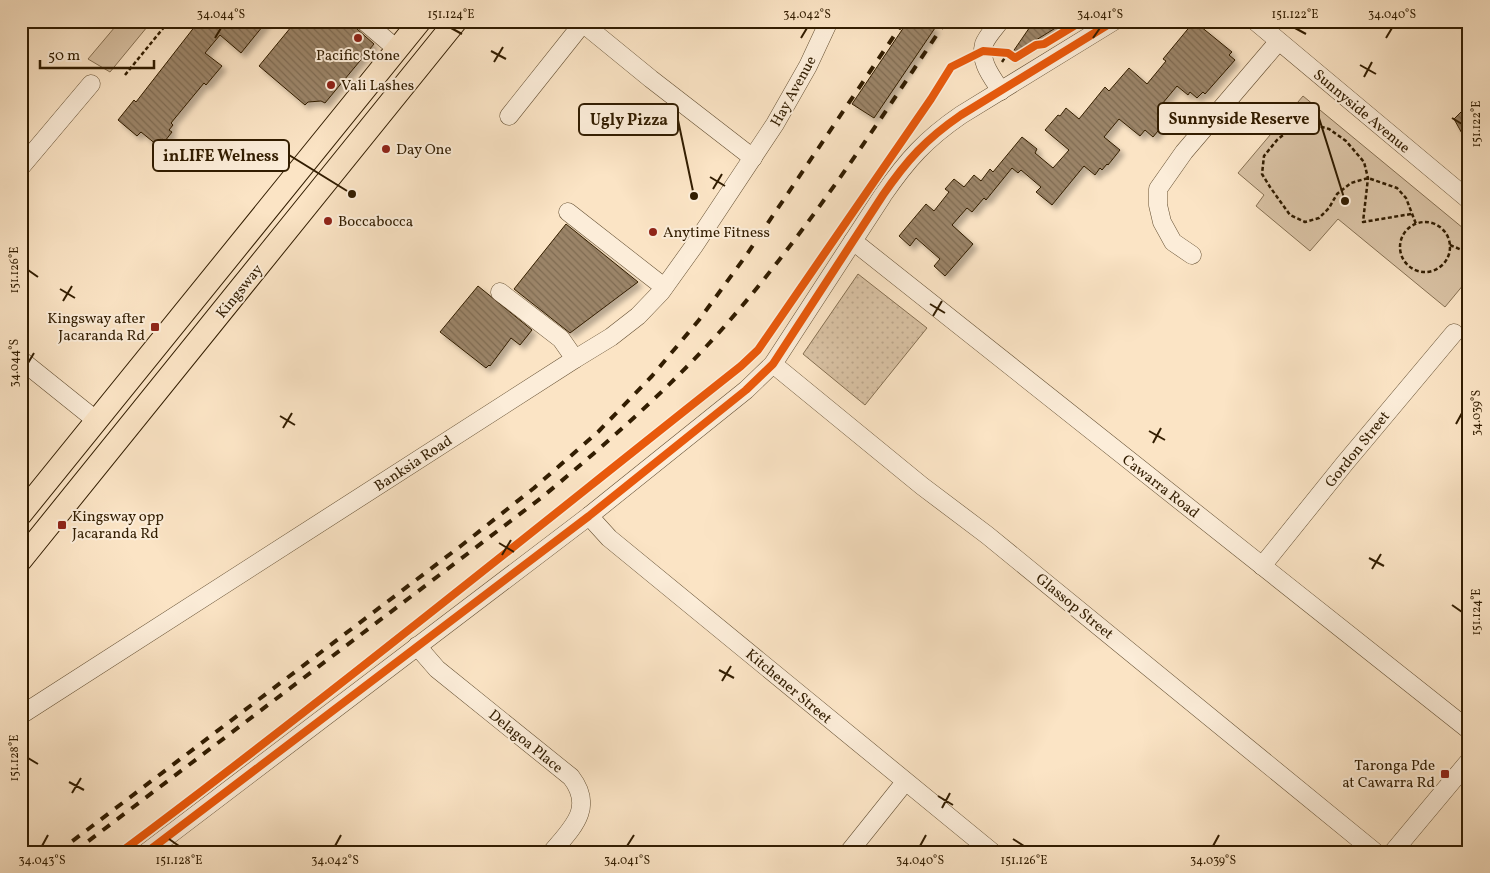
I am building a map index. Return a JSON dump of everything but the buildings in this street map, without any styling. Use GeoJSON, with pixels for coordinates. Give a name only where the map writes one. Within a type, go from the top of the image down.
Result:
{"type":"FeatureCollection","features":[{"type":"Feature","properties":{"kind":"main road","name":"Kingsway"},"geometry":{"type":"LineString","coordinates":[[21,514],[420,21]]}},
{"type":"Feature","properties":{"kind":"main road","name":"Kingsway"},"geometry":{"type":"LineString","coordinates":[[21,560],[456,21]]}},
{"type":"Feature","properties":{"kind":"main road"},"geometry":{"type":"LineString","coordinates":[[97,421],[120,438]]}},
{"type":"Feature","properties":{"kind":"street"},"geometry":{"type":"LineString","coordinates":[[364,21],[398,50]]}},
{"type":"Feature","properties":{"kind":"street","name":"Hay Avenue"},"geometry":{"type":"LineString","coordinates":[[753,158],[808,66],[829,21]]}},
{"type":"Feature","properties":{"kind":"street"},"geometry":{"type":"LineString","coordinates":[[1000,21],[984,43],[984,51],[985,66],[1001,91]]}},
{"type":"Feature","properties":{"kind":"street"},"geometry":{"type":"LineString","coordinates":[[147,852],[589,516],[746,390],[773,364],[900,170],[919,147],[939,130],[1114,21]]}},
{"type":"Feature","properties":{"kind":"street","name":"Sunnyside Avenue"},"geometry":{"type":"LineString","coordinates":[[1255,21],[1469,200]]}},
{"type":"Feature","properties":{"kind":"street"},"geometry":{"type":"LineString","coordinates":[[509,116],[588,24],[651,79],[753,158]]}},
{"type":"Feature","properties":{"kind":"street"},"geometry":{"type":"LineString","coordinates":[[1192,255],[1173,242],[1162,222],[1158,205],[1158,189],[1184,152],[1278,42]]}},
{"type":"Feature","properties":{"kind":"street"},"geometry":{"type":"LineString","coordinates":[[21,167],[91,84]]}},
{"type":"Feature","properties":{"kind":"street","name":"Banksia Road"},"geometry":{"type":"LineString","coordinates":[[21,715],[574,359],[611,338],[638,316],[664,287],[753,158]]}},
{"type":"Feature","properties":{"kind":"street"},"geometry":{"type":"LineString","coordinates":[[568,212],[664,287]]}},
{"type":"Feature","properties":{"kind":"street","name":"Cawarra Road"},"geometry":{"type":"LineString","coordinates":[[853,241],[1469,730]]}},
{"type":"Feature","properties":{"kind":"street"},"geometry":{"type":"LineString","coordinates":[[500,292],[561,339],[574,359]]}},
{"type":"Feature","properties":{"kind":"street","name":"Gordon Street"},"geometry":{"type":"LineString","coordinates":[[1262,566],[1454,333]]}},
{"type":"Feature","properties":{"kind":"street"},"geometry":{"type":"LineString","coordinates":[[21,360],[97,421]]}},
{"type":"Feature","properties":{"kind":"street","name":"Glassop Street"},"geometry":{"type":"LineString","coordinates":[[773,364],[922,486],[995,541],[1375,852]]}},
{"type":"Feature","properties":{"kind":"street","name":"Kitchener Street"},"geometry":{"type":"LineString","coordinates":[[589,516],[609,538],[992,852]]}},
{"type":"Feature","properties":{"kind":"street","name":"Delagoa Place"},"geometry":{"type":"LineString","coordinates":[[417,646],[437,669],[571,777],[577,785],[581,798],[579,815],[552,852]]}},
{"type":"Feature","properties":{"kind":"street"},"geometry":{"type":"LineString","coordinates":[[1393,852],[1469,761]]}},
{"type":"Feature","properties":{"kind":"street"},"geometry":{"type":"LineString","coordinates":[[849,852],[905,782]]}},
{"type":"Feature","properties":{"kind":"path"},"geometry":{"type":"LineString","coordinates":[[125,75],[169,21]]}},
{"type":"Feature","properties":{"kind":"path"},"geometry":{"type":"LineString","coordinates":[[1411,214],[1363,222],[1368,178],[1364,162],[1346,140],[1329,129],[1312,124],[1293,127],[1277,140],[1264,156],[1262,174],[1270,187],[1290,215],[1305,222],[1319,218],[1329,208],[1337,194],[1351,183],[1368,178],[1397,188],[1406,198],[1416,224]]}},
{"type":"Feature","properties":{"kind":"path"},"geometry":{"type":"LineString","coordinates":[[1431,223],[1438,226],[1448,237],[1450,245],[1446,260],[1435,270],[1428,272],[1413,268],[1407,263],[1401,249],[1404,234],[1416,224],[1431,223]]}},
{"type":"Feature","properties":{"kind":"path"},"geometry":{"type":"LineString","coordinates":[[1450,245],[1469,253]]}},
{"type":"Feature","properties":{"kind":"shaded area"},"geometry":{"type":"Polygon","coordinates":[[[120,21],[152,21],[110,72],[88,59],[120,21]]]}},
{"type":"Feature","properties":{"kind":"shaded area"},"geometry":{"type":"Polygon","coordinates":[[[1303,96],[1469,233],[1469,278],[1445,307],[1338,219],[1310,251],[1256,206],[1264,195],[1238,173],[1303,96]]]}},
{"type":"Feature","properties":{"kind":"shaded area"},"geometry":{"type":"Polygon","coordinates":[[[858,274],[927,328],[865,405],[803,354],[858,274]]]}},
{"type":"Feature","properties":{"kind":"railway"},"geometry":{"type":"LineString","coordinates":[[58,852],[462,545],[534,488],[598,432],[652,376],[699,320],[745,257],[904,21]]}},
{"type":"Feature","properties":{"kind":"railway"},"geometry":{"type":"LineString","coordinates":[[74,852],[541,498],[658,395],[724,327],[784,254],[840,178],[946,21]]}},
{"type":"Feature","properties":{"kind":"cycle path"},"geometry":{"type":"LineString","coordinates":[[121,852],[278,733],[741,366],[758,350],[931,99],[951,67],[983,51],[1008,53],[1015,58],[1036,45],[1044,44],[1082,21]]}},
{"type":"Feature","properties":{"kind":"cycle path"},"geometry":{"type":"LineString","coordinates":[[147,852],[589,516],[746,390],[773,364],[883,195],[900,171],[918,151],[937,133],[961,115],[1114,21]]}},
{"type":"Feature","properties":{"kind":"place","name":"Pacific Stone"},"geometry":{"type":"Point","coordinates":[358,38]}},
{"type":"Feature","properties":{"kind":"place","name":"Vali Lashes"},"geometry":{"type":"Point","coordinates":[331,85]}},
{"type":"Feature","properties":{"kind":"place","name":"Day One"},"geometry":{"type":"Point","coordinates":[386,149]}},
{"type":"Feature","properties":{"kind":"place","name":"inLIFE Welness"},"geometry":{"type":"Point","coordinates":[352,194]}},
{"type":"Feature","properties":{"kind":"place","name":"Ugly Pizza"},"geometry":{"type":"Point","coordinates":[694,196]}},
{"type":"Feature","properties":{"kind":"place","name":"Sunnyside Reserve"},"geometry":{"type":"Point","coordinates":[1345,201]}},
{"type":"Feature","properties":{"kind":"place","name":"Boccabocca"},"geometry":{"type":"Point","coordinates":[328,221]}},
{"type":"Feature","properties":{"kind":"place","name":"Anytime Fitness"},"geometry":{"type":"Point","coordinates":[653,232]}},
{"type":"Feature","properties":{"kind":"place","name":"Kingsway after Jacaranda Rd"},"geometry":{"type":"Point","coordinates":[155,327]}},
{"type":"Feature","properties":{"kind":"place","name":"Kingsway opp Jacaranda Rd"},"geometry":{"type":"Point","coordinates":[62,525]}},
{"type":"Feature","properties":{"kind":"place","name":"Taronga Pde at Cawarra Rd"},"geometry":{"type":"Point","coordinates":[1445,774]}}]}
